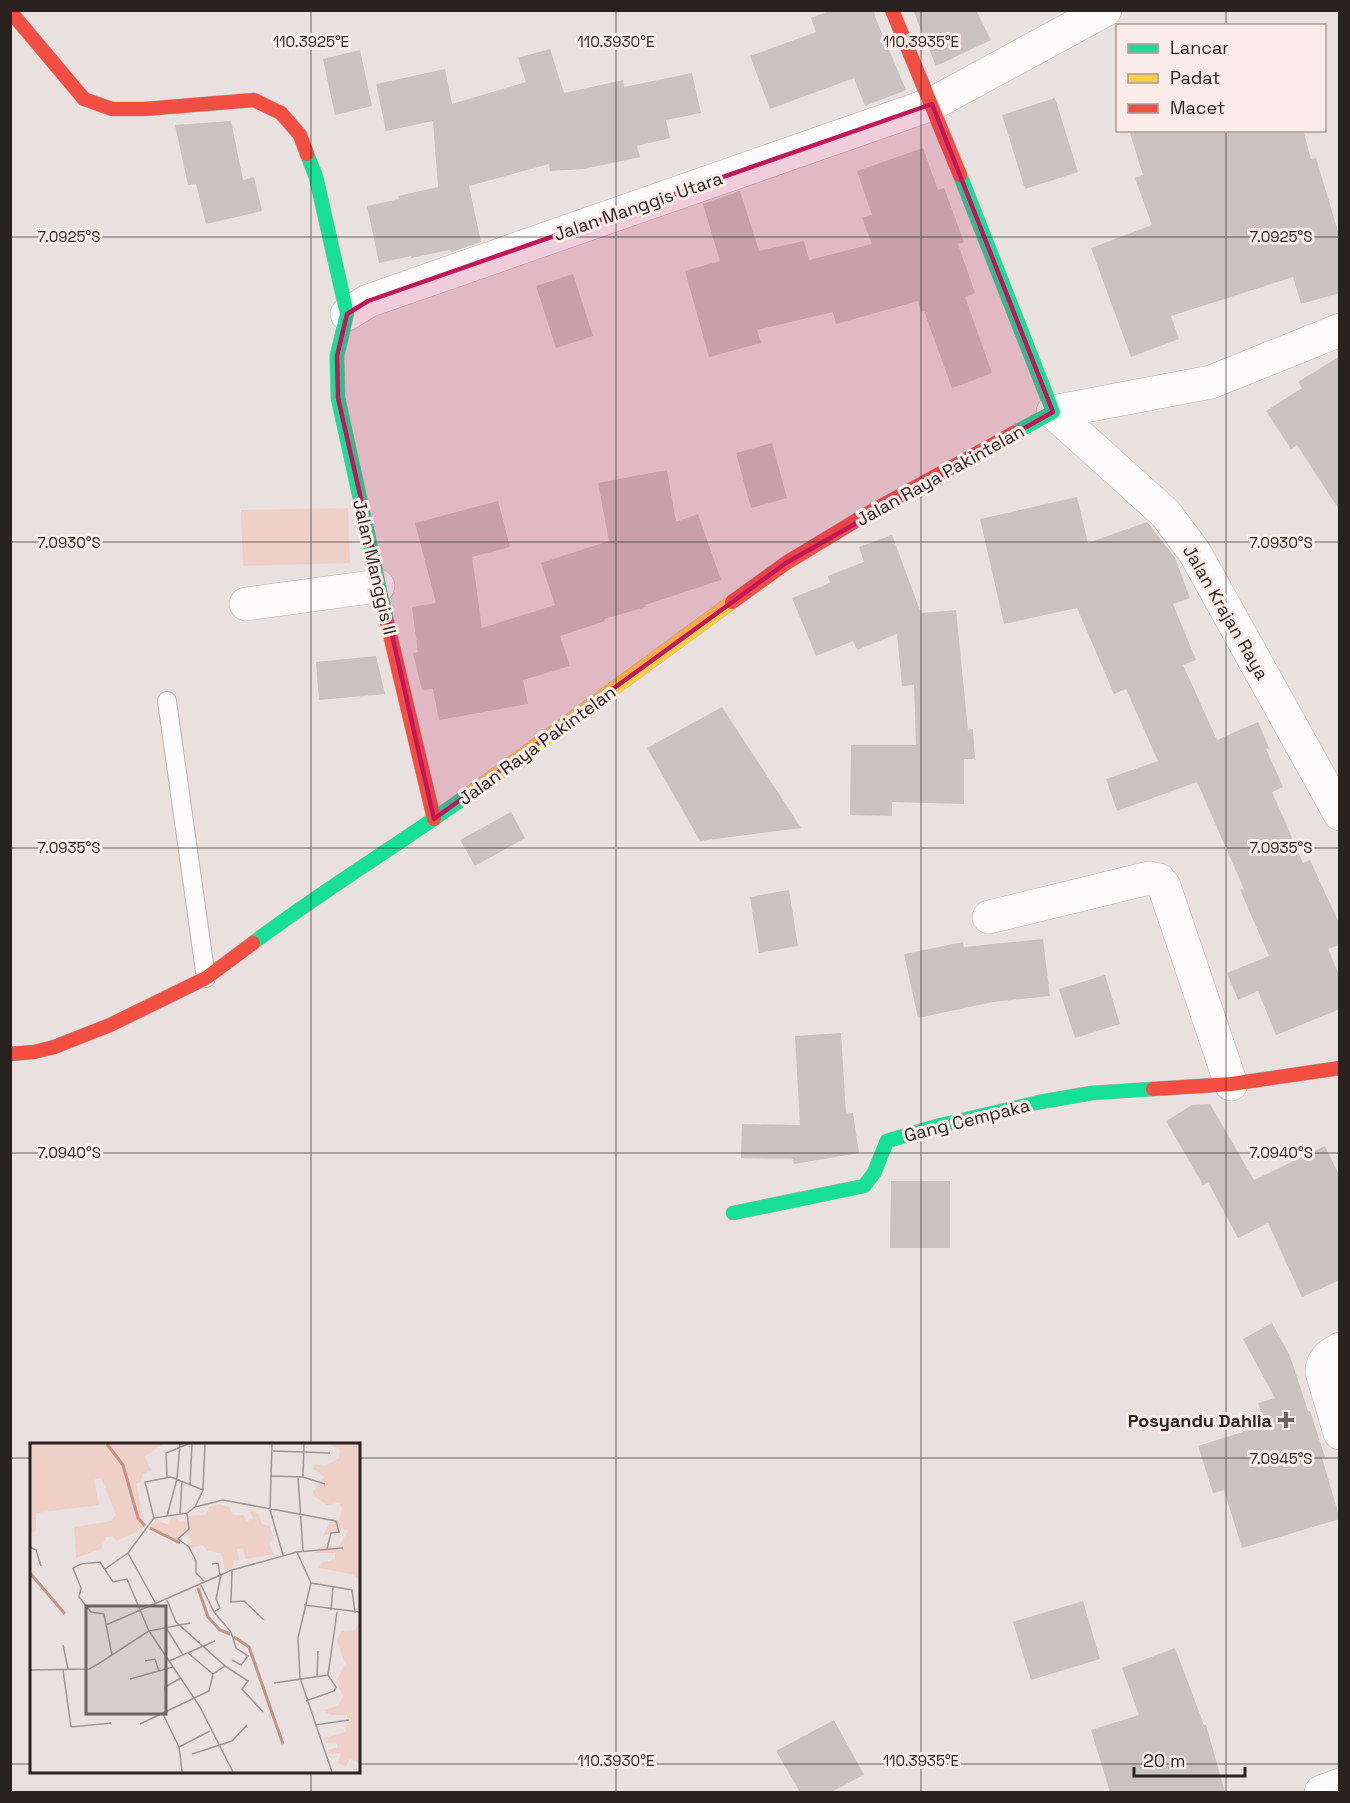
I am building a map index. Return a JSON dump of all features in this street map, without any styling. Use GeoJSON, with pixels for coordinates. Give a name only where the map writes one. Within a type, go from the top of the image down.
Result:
{"type":"FeatureCollection","features":[{"type":"Feature","properties":{"kind":"street"},"geometry":{"type":"LineString","coordinates":[[892,10],[932,104],[1053,412]]}},
{"type":"Feature","properties":{"kind":"street","name":"Jalan Manggis Utara"},"geometry":{"type":"LineString","coordinates":[[347,314],[368,301],[932,104],[1105,10]]}},
{"type":"Feature","properties":{"kind":"street"},"geometry":{"type":"LineString","coordinates":[[10,11],[84,99],[112,109],[144,109],[254,100],[281,112],[300,135],[316,177],[347,314]]}},
{"type":"Feature","properties":{"kind":"street","name":"Jalan Manggis II"},"geometry":{"type":"LineString","coordinates":[[347,314],[337,356],[338,398],[378,586],[434,819]]}},
{"type":"Feature","properties":{"kind":"street","name":"Jalan Raya Pakintelan"},"geometry":{"type":"LineString","coordinates":[[10,1054],[34,1052],[73,1040],[110,1025],[206,978],[287,917],[434,819],[786,562],[867,514],[1053,412],[1211,382],[1336,338]]}},
{"type":"Feature","properties":{"kind":"street","name":"Jalan Krajan Raya"},"geometry":{"type":"LineString","coordinates":[[1053,412],[1166,514],[1195,553],[1340,814]]}},
{"type":"Feature","properties":{"kind":"street"},"geometry":{"type":"LineString","coordinates":[[246,604],[378,586]]}},
{"type":"Feature","properties":{"kind":"street"},"geometry":{"type":"LineString","coordinates":[[989,917],[1149,878],[1159,880],[1164,886],[1232,1084]]}},
{"type":"Feature","properties":{"kind":"street","name":"Gang Cempaka"},"geometry":{"type":"LineString","coordinates":[[733,1214],[864,1186],[874,1173],[887,1141],[938,1126],[1040,1102],[1092,1093],[1232,1084],[1340,1068]]}},
{"type":"Feature","properties":{"kind":"street"},"geometry":{"type":"LineString","coordinates":[[1340,1349],[1328,1356],[1322,1365],[1322,1372],[1340,1433]]}},
{"type":"Feature","properties":{"kind":"street"},"geometry":{"type":"LineString","coordinates":[[1321,1792],[1340,1785]]}},
{"type":"Feature","properties":{"kind":"lane"},"geometry":{"type":"LineString","coordinates":[[167,701],[206,978]]}},
{"type":"Feature","properties":{"kind":"highlighted area"},"geometry":{"type":"Polygon","coordinates":[[[932,104],[1053,412],[786,563],[434,819],[338,398],[337,356],[347,314],[368,301],[932,104]]]}},
{"type":"Feature","properties":{"kind":"shaded area"},"geometry":{"type":"Polygon","coordinates":[[[348,508],[350,563],[243,566],[241,510],[348,508]]]}},
{"type":"Feature","properties":{"kind":"building"},"geometry":{"type":"Polygon","coordinates":[[[831,10],[874,10],[906,90],[865,106],[854,78],[770,109],[750,56],[816,32],[811,18],[831,10]]]}},
{"type":"Feature","properties":{"kind":"building"},"geometry":{"type":"Polygon","coordinates":[[[913,10],[976,10],[991,40],[936,66],[913,10]]]}},
{"type":"Feature","properties":{"kind":"building"},"geometry":{"type":"Polygon","coordinates":[[[550,49],[564,93],[623,80],[624,87],[692,73],[701,113],[666,120],[670,138],[637,146],[640,157],[584,169],[550,171],[549,164],[469,186],[481,242],[451,252],[450,250],[379,263],[367,206],[438,187],[433,121],[386,131],[376,84],[445,69],[452,104],[526,82],[518,58],[550,49]]]}},
{"type":"Feature","properties":{"kind":"building"},"geometry":{"type":"Polygon","coordinates":[[[360,50],[372,106],[335,115],[323,59],[360,50]]]}},
{"type":"Feature","properties":{"kind":"building"},"geometry":{"type":"Polygon","coordinates":[[[1055,98],[1078,172],[1025,189],[1002,115],[1055,98]]]}},
{"type":"Feature","properties":{"kind":"building"},"geometry":{"type":"Polygon","coordinates":[[[231,121],[243,180],[254,177],[262,211],[206,224],[196,184],[188,185],[175,125],[231,121]]]}},
{"type":"Feature","properties":{"kind":"building"},"geometry":{"type":"Polygon","coordinates":[[[1130,132],[1304,132],[1311,159],[1316,158],[1340,238],[1340,293],[1301,304],[1293,277],[1171,316],[1179,339],[1131,357],[1091,248],[1152,225],[1135,178],[1143,175],[1130,132]]]}},
{"type":"Feature","properties":{"kind":"building"},"geometry":{"type":"Polygon","coordinates":[[[923,148],[938,190],[944,188],[964,242],[958,244],[975,293],[965,297],[992,373],[952,388],[924,311],[921,312],[918,301],[836,324],[833,312],[757,330],[761,343],[709,357],[685,271],[720,261],[703,204],[740,191],[759,251],[804,241],[809,260],[872,244],[862,218],[872,215],[857,171],[923,148]]]}},
{"type":"Feature","properties":{"kind":"building"},"geometry":{"type":"Polygon","coordinates":[[[573,274],[593,336],[556,348],[536,286],[573,274]]]}},
{"type":"Feature","properties":{"kind":"building"},"geometry":{"type":"Polygon","coordinates":[[[1340,356],[1340,511],[1297,445],[1291,449],[1266,411],[1302,388],[1298,382],[1340,356]]]}},
{"type":"Feature","properties":{"kind":"building"},"geometry":{"type":"Polygon","coordinates":[[[772,443],[787,498],[751,508],[736,453],[772,443]]]}},
{"type":"Feature","properties":{"kind":"building"},"geometry":{"type":"Polygon","coordinates":[[[667,470],[676,522],[698,514],[721,580],[560,636],[570,666],[523,680],[528,704],[439,720],[433,689],[422,690],[413,653],[418,652],[412,607],[436,603],[415,523],[498,501],[510,547],[472,557],[482,628],[555,605],[541,563],[609,541],[598,483],[667,470]]]}},
{"type":"Feature","properties":{"kind":"building"},"geometry":{"type":"Polygon","coordinates":[[[1077,497],[1088,543],[1147,522],[1175,558],[1190,598],[1173,604],[1196,660],[1183,665],[1217,740],[1258,722],[1269,748],[1266,749],[1283,787],[1272,792],[1303,863],[1310,860],[1340,925],[1340,945],[1328,949],[1340,977],[1340,1009],[1276,1035],[1258,991],[1238,1000],[1227,973],[1269,956],[1240,890],[1244,889],[1197,782],[1117,811],[1106,779],[1158,761],[1126,689],[1114,694],[1077,608],[1004,624],[980,519],[1077,497]]]}},
{"type":"Feature","properties":{"kind":"building"},"geometry":{"type":"Polygon","coordinates":[[[892,535],[921,613],[956,610],[968,730],[973,729],[975,759],[964,759],[964,804],[892,802],[892,816],[850,815],[851,745],[916,745],[914,685],[902,686],[897,634],[857,650],[853,641],[816,656],[792,598],[830,583],[828,576],[864,562],[859,547],[892,535]]]}},
{"type":"Feature","properties":{"kind":"building"},"geometry":{"type":"Polygon","coordinates":[[[376,656],[385,694],[319,700],[316,662],[376,656]]]}},
{"type":"Feature","properties":{"kind":"building"},"geometry":{"type":"Polygon","coordinates":[[[722,707],[801,828],[700,841],[647,748],[722,707]]]}},
{"type":"Feature","properties":{"kind":"building"},"geometry":{"type":"Polygon","coordinates":[[[511,812],[525,838],[475,866],[460,840],[511,812]]]}},
{"type":"Feature","properties":{"kind":"building"},"geometry":{"type":"Polygon","coordinates":[[[789,890],[798,946],[759,953],[750,897],[789,890]]]}},
{"type":"Feature","properties":{"kind":"building"},"geometry":{"type":"Polygon","coordinates":[[[1043,939],[1050,996],[993,1002],[918,1018],[904,954],[963,942],[964,947],[1043,939]]]}},
{"type":"Feature","properties":{"kind":"building"},"geometry":{"type":"Polygon","coordinates":[[[1105,975],[1120,1024],[1075,1038],[1059,989],[1105,975]]]}},
{"type":"Feature","properties":{"kind":"building"},"geometry":{"type":"Polygon","coordinates":[[[841,1033],[846,1114],[853,1113],[859,1153],[794,1164],[793,1159],[741,1158],[742,1124],[800,1125],[795,1036],[841,1033]]]}},
{"type":"Feature","properties":{"kind":"building"},"geometry":{"type":"Polygon","coordinates":[[[1210,1104],[1254,1180],[1325,1146],[1340,1177],[1340,1280],[1302,1297],[1268,1223],[1238,1238],[1208,1182],[1203,1185],[1166,1121],[1192,1105],[1210,1104]]]}},
{"type":"Feature","properties":{"kind":"building"},"geometry":{"type":"Polygon","coordinates":[[[891,1181],[950,1181],[950,1248],[890,1248],[891,1181]]]}},
{"type":"Feature","properties":{"kind":"building"},"geometry":{"type":"Polygon","coordinates":[[[1272,1323],[1290,1356],[1308,1411],[1310,1411],[1325,1457],[1322,1458],[1340,1519],[1242,1548],[1224,1490],[1213,1493],[1198,1446],[1265,1425],[1258,1403],[1275,1398],[1243,1339],[1272,1323]]]}},
{"type":"Feature","properties":{"kind":"building"},"geometry":{"type":"Polygon","coordinates":[[[1083,1601],[1100,1659],[1031,1680],[1013,1622],[1083,1601]]]}},
{"type":"Feature","properties":{"kind":"building"},"geometry":{"type":"Polygon","coordinates":[[[1175,1648],[1204,1725],[1206,1725],[1225,1792],[1110,1792],[1091,1730],[1139,1715],[1122,1668],[1175,1648]]]}},
{"type":"Feature","properties":{"kind":"building"},"geometry":{"type":"Polygon","coordinates":[[[834,1720],[864,1775],[831,1792],[800,1792],[776,1751],[834,1720]]]}},
{"type":"Feature","properties":{"kind":"traffic: fast"},"geometry":{"type":"LineString","coordinates":[[307,154],[316,177],[347,314],[337,356],[338,398],[387,622]]}},
{"type":"Feature","properties":{"kind":"traffic: fast"},"geometry":{"type":"LineString","coordinates":[[960,175],[1053,412],[1014,433]]}},
{"type":"Feature","properties":{"kind":"traffic: fast"},"geometry":{"type":"LineString","coordinates":[[253,943],[472,792]]}},
{"type":"Feature","properties":{"kind":"traffic: fast"},"geometry":{"type":"LineString","coordinates":[[733,1213],[864,1186],[874,1173],[887,1141],[937,1126],[1040,1102],[1092,1093],[1153,1089]]}},
{"type":"Feature","properties":{"kind":"traffic: slow"},"geometry":{"type":"LineString","coordinates":[[472,792],[732,602]]}},
{"type":"Feature","properties":{"kind":"traffic: jam"},"geometry":{"type":"LineString","coordinates":[[892,10],[960,175]]}},
{"type":"Feature","properties":{"kind":"traffic: jam"},"geometry":{"type":"LineString","coordinates":[[10,11],[84,99],[112,109],[144,109],[254,100],[281,113],[300,135],[307,154]]}},
{"type":"Feature","properties":{"kind":"traffic: jam"},"geometry":{"type":"LineString","coordinates":[[732,602],[786,563],[867,514],[1014,433]]}},
{"type":"Feature","properties":{"kind":"traffic: jam"},"geometry":{"type":"LineString","coordinates":[[387,622],[434,819]]}},
{"type":"Feature","properties":{"kind":"traffic: jam"},"geometry":{"type":"LineString","coordinates":[[10,1054],[54,1047],[110,1025],[206,978],[253,943]]}},
{"type":"Feature","properties":{"kind":"traffic: jam"},"geometry":{"type":"LineString","coordinates":[[1153,1089],[1231,1084],[1340,1068]]}},
{"type":"Feature","properties":{"kind":"place","name":"Posyandu Dahlia"},"geometry":{"type":"Point","coordinates":[1286,1420]}}]}
